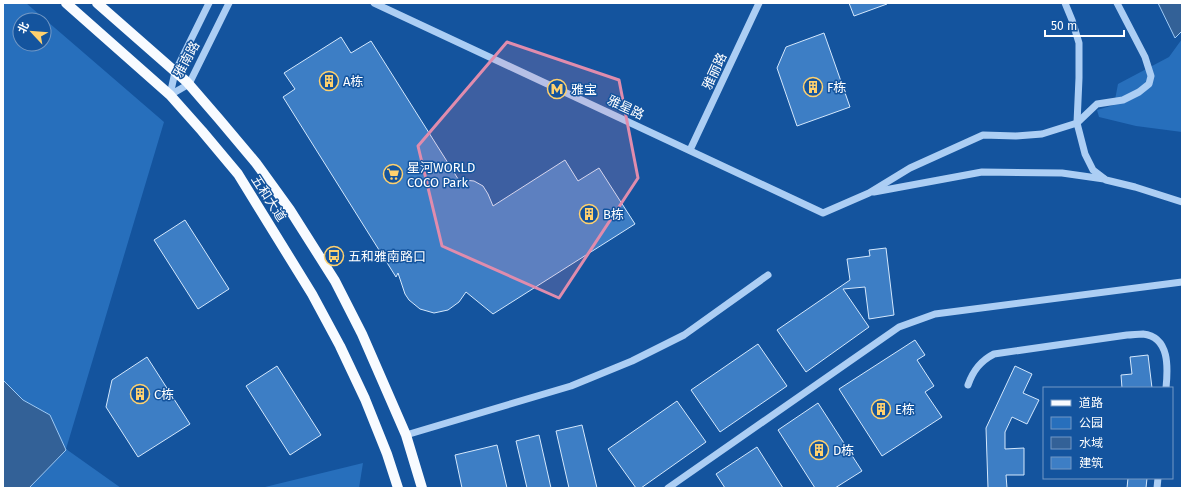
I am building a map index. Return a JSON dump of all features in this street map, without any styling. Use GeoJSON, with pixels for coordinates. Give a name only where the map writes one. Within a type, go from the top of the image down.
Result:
{"type":"FeatureCollection","features":[{"type":"Feature","properties":{"kind":"main road","name":"五和大道"},"geometry":{"type":"LineString","coordinates":[[66,3],[170,95],[238,174],[312,294],[340,346],[365,399],[387,454],[398,488]]}},
{"type":"Feature","properties":{"kind":"main road","name":"五和大道"},"geometry":{"type":"LineString","coordinates":[[97,3],[189,84],[256,163],[290,210],[335,281],[362,334],[406,436],[422,488]]}},
{"type":"Feature","properties":{"kind":"street","name":"雅南路"},"geometry":{"type":"LineString","coordinates":[[170,95],[176,72],[209,3]]}},
{"type":"Feature","properties":{"kind":"street","name":"雅南路"},"geometry":{"type":"LineString","coordinates":[[170,95],[189,84],[228,3]]}},
{"type":"Feature","properties":{"kind":"street","name":"雅星路"},"geometry":{"type":"LineString","coordinates":[[374,3],[823,213],[869,193]]}},
{"type":"Feature","properties":{"kind":"street","name":"雅丽路"},"geometry":{"type":"LineString","coordinates":[[690,150],[759,3]]}},
{"type":"Feature","properties":{"kind":"street"},"geometry":{"type":"LineString","coordinates":[[1065,3],[1079,43],[1079,78],[1076,123],[1085,154],[1093,170],[1106,180]]}},
{"type":"Feature","properties":{"kind":"street"},"geometry":{"type":"LineString","coordinates":[[869,193],[910,168],[983,135],[1016,136],[1042,134],[1076,123],[1097,104],[1123,100],[1139,92],[1149,84],[1151,76],[1145,57],[1117,3]]}},
{"type":"Feature","properties":{"kind":"street"},"geometry":{"type":"LineString","coordinates":[[869,193],[982,172],[1062,173],[1106,180],[1135,187],[1182,202]]}},
{"type":"Feature","properties":{"kind":"street"},"geometry":{"type":"LineString","coordinates":[[406,436],[571,386],[632,361],[684,335],[768,275]]}},
{"type":"Feature","properties":{"kind":"street"},"geometry":{"type":"LineString","coordinates":[[668,488],[899,327],[935,314],[1182,282]]}},
{"type":"Feature","properties":{"kind":"street"},"geometry":{"type":"LineString","coordinates":[[968,385],[976,367],[986,358],[994,354],[1142,334],[1152,337],[1161,345],[1166,355],[1166,387]]}},
{"type":"Feature","properties":{"kind":"highlighted area"},"geometry":{"type":"Polygon","coordinates":[[[507,42],[619,80],[638,178],[559,298],[442,246],[418,146],[507,42]]]}},
{"type":"Feature","properties":{"kind":"green space"},"geometry":{"type":"Polygon","coordinates":[[[3,3],[26,3],[36,12],[12,12],[12,52],[52,52],[52,25],[164,122],[66,449],[121,488],[29,488],[66,450],[50,415],[23,400],[3,380],[3,3]]]}},
{"type":"Feature","properties":{"kind":"green space"},"geometry":{"type":"Polygon","coordinates":[[[1182,39],[1182,132],[1136,126],[1099,117],[1097,110],[1114,105],[1118,84],[1169,57],[1182,39]]]}},
{"type":"Feature","properties":{"kind":"green space"},"geometry":{"type":"Polygon","coordinates":[[[363,463],[359,488],[261,488],[363,463]]]}},
{"type":"Feature","properties":{"kind":"water"},"geometry":{"type":"Polygon","coordinates":[[[1158,3],[1182,3],[1182,31],[1175,38],[1158,3]]]}},
{"type":"Feature","properties":{"kind":"water"},"geometry":{"type":"Polygon","coordinates":[[[3,380],[23,400],[50,415],[66,450],[29,488],[3,488],[3,380]]]}},
{"type":"Feature","properties":{"kind":"building"},"geometry":{"type":"Polygon","coordinates":[[[849,3],[887,3],[887,4],[854,16],[849,3]]]}},
{"type":"Feature","properties":{"kind":"building","name":"F栋"},"geometry":{"type":"Polygon","coordinates":[[[824,33],[850,107],[797,126],[777,68],[786,47],[824,33]]]}},
{"type":"Feature","properties":{"kind":"building","name":"星河WORLD COCO Park"},"geometry":{"type":"Polygon","coordinates":[[[341,37],[351,53],[371,41],[460,182],[464,180],[474,181],[483,186],[493,206],[565,160],[578,181],[599,168],[635,224],[493,314],[466,292],[459,302],[448,310],[434,313],[420,309],[409,300],[405,294],[398,273],[396,277],[283,97],[295,89],[284,73],[341,37]]]}},
{"type":"Feature","properties":{"kind":"building"},"geometry":{"type":"Polygon","coordinates":[[[185,220],[229,289],[198,309],[154,240],[185,220]]]}},
{"type":"Feature","properties":{"kind":"building"},"geometry":{"type":"Polygon","coordinates":[[[886,248],[894,315],[869,319],[865,287],[843,289],[869,327],[806,372],[777,330],[850,280],[847,259],[870,256],[869,250],[886,248]]]}},
{"type":"Feature","properties":{"kind":"building","name":"E栋"},"geometry":{"type":"Polygon","coordinates":[[[915,340],[925,355],[917,360],[934,386],[925,392],[942,417],[882,456],[839,389],[915,340]]]}},
{"type":"Feature","properties":{"kind":"building"},"geometry":{"type":"Polygon","coordinates":[[[758,344],[787,386],[720,432],[691,390],[758,344]]]}},
{"type":"Feature","properties":{"kind":"building"},"geometry":{"type":"Polygon","coordinates":[[[1148,355],[1152,387],[1122,387],[1121,375],[1132,374],[1130,357],[1148,355]]]}},
{"type":"Feature","properties":{"kind":"building","name":"C栋"},"geometry":{"type":"Polygon","coordinates":[[[147,357],[190,424],[138,457],[106,407],[112,380],[147,357]]]}},
{"type":"Feature","properties":{"kind":"building"},"geometry":{"type":"Polygon","coordinates":[[[277,366],[321,435],[290,455],[246,386],[277,366]]]}},
{"type":"Feature","properties":{"kind":"building"},"geometry":{"type":"Polygon","coordinates":[[[1015,366],[1032,374],[1023,393],[1039,400],[1027,424],[1012,417],[1005,432],[1005,449],[1024,448],[1024,475],[1006,475],[1007,488],[988,488],[986,428],[1015,366]]]}},
{"type":"Feature","properties":{"kind":"building"},"geometry":{"type":"Polygon","coordinates":[[[677,401],[706,442],[641,488],[636,488],[608,449],[677,401]]]}},
{"type":"Feature","properties":{"kind":"building","name":"D栋"},"geometry":{"type":"Polygon","coordinates":[[[818,403],[862,471],[835,488],[815,488],[778,430],[818,403]]]}},
{"type":"Feature","properties":{"kind":"building"},"geometry":{"type":"Polygon","coordinates":[[[582,425],[597,488],[569,488],[556,431],[582,425]]]}},
{"type":"Feature","properties":{"kind":"building"},"geometry":{"type":"Polygon","coordinates":[[[539,435],[551,488],[527,488],[516,441],[539,435]]]}},
{"type":"Feature","properties":{"kind":"building"},"geometry":{"type":"Polygon","coordinates":[[[497,445],[507,488],[462,488],[455,455],[497,445]]]}},
{"type":"Feature","properties":{"kind":"building"},"geometry":{"type":"Polygon","coordinates":[[[757,447],[783,488],[725,488],[716,474],[757,447]]]}},
{"type":"Feature","properties":{"kind":"building"},"geometry":{"type":"Polygon","coordinates":[[[1128,479],[1147,479],[1146,488],[1127,488],[1128,479]]]}},
{"type":"Feature","properties":{"kind":"place","name":"A栋"},"geometry":{"type":"Point","coordinates":[329,81]}},
{"type":"Feature","properties":{"kind":"place","name":"F栋"},"geometry":{"type":"Point","coordinates":[813,87]}},
{"type":"Feature","properties":{"kind":"place","name":"雅宝"},"geometry":{"type":"Point","coordinates":[557,89]}},
{"type":"Feature","properties":{"kind":"place","name":"星河WORLD COCO Park"},"geometry":{"type":"Point","coordinates":[393,174]}},
{"type":"Feature","properties":{"kind":"place","name":"B栋"},"geometry":{"type":"Point","coordinates":[589,214]}},
{"type":"Feature","properties":{"kind":"place","name":"五和雅南路口"},"geometry":{"type":"Point","coordinates":[334,256]}},
{"type":"Feature","properties":{"kind":"place","name":"C栋"},"geometry":{"type":"Point","coordinates":[140,394]}},
{"type":"Feature","properties":{"kind":"place","name":"E栋"},"geometry":{"type":"Point","coordinates":[881,409]}},
{"type":"Feature","properties":{"kind":"place","name":"D栋"},"geometry":{"type":"Point","coordinates":[819,450]}}]}
